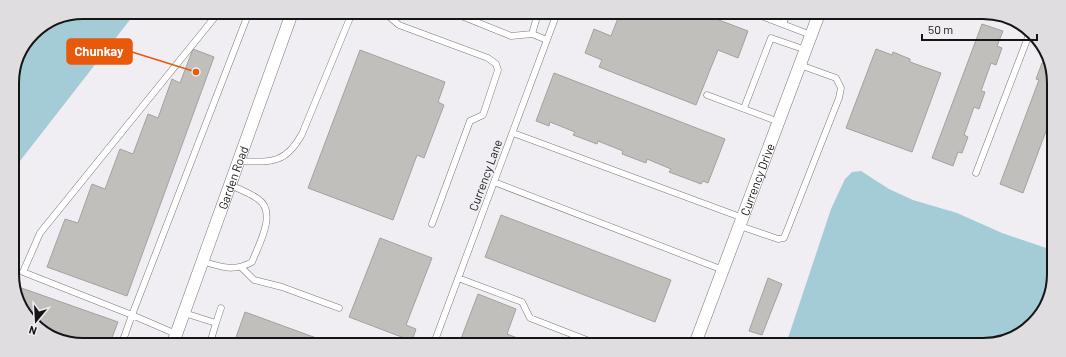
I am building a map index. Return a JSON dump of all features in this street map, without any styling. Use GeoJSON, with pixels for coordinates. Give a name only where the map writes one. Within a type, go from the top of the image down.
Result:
{"type":"FeatureCollection","features":[{"type":"Feature","properties":{"kind":"street","name":"Garden Road"},"geometry":{"type":"LineString","coordinates":[[175,338],[290,19]]}},
{"type":"Feature","properties":{"kind":"street","name":"Currency Drive"},"geometry":{"type":"LineString","coordinates":[[697,338],[817,19]]}},
{"type":"Feature","properties":{"kind":"lane"},"geometry":{"type":"LineString","coordinates":[[175,338],[132,315],[23,272],[40,233],[213,19]]}},
{"type":"Feature","properties":{"kind":"lane"},"geometry":{"type":"LineString","coordinates":[[124,338],[246,19]]}},
{"type":"Feature","properties":{"kind":"lane"},"geometry":{"type":"LineString","coordinates":[[238,161],[274,161],[284,157],[295,147],[308,120],[350,19]]}},
{"type":"Feature","properties":{"kind":"lane"},"geometry":{"type":"LineString","coordinates":[[392,19],[399,25],[488,58],[496,64],[498,70],[483,115],[470,121],[432,224]]}},
{"type":"Feature","properties":{"kind":"lane"},"geometry":{"type":"LineString","coordinates":[[469,19],[511,36],[532,34],[547,40]]}},
{"type":"Feature","properties":{"kind":"lane"},"geometry":{"type":"LineString","coordinates":[[532,34],[536,19]]}},
{"type":"Feature","properties":{"kind":"lane","name":"Currency Lane"},"geometry":{"type":"LineString","coordinates":[[436,338],[555,19]]}},
{"type":"Feature","properties":{"kind":"lane"},"geometry":{"type":"LineString","coordinates":[[770,19],[811,35]]}},
{"type":"Feature","properties":{"kind":"lane"},"geometry":{"type":"LineString","coordinates":[[783,24],[785,19]]}},
{"type":"Feature","properties":{"kind":"lane"},"geometry":{"type":"LineString","coordinates":[[744,108],[771,38],[806,50]]}},
{"type":"Feature","properties":{"kind":"lane"},"geometry":{"type":"LineString","coordinates":[[976,172],[1028,38]]}},
{"type":"Feature","properties":{"kind":"lane"},"geometry":{"type":"LineString","coordinates":[[513,133],[741,222],[778,239],[784,238],[839,98],[841,88],[836,78],[800,65]]}},
{"type":"Feature","properties":{"kind":"lane"},"geometry":{"type":"LineString","coordinates":[[707,94],[779,122]]}},
{"type":"Feature","properties":{"kind":"lane"},"geometry":{"type":"LineString","coordinates":[[494,182],[723,270]]}},
{"type":"Feature","properties":{"kind":"lane"},"geometry":{"type":"LineString","coordinates":[[202,261],[221,268],[242,268],[252,262],[267,223],[267,209],[260,199],[230,184]]}},
{"type":"Feature","properties":{"kind":"lane"},"geometry":{"type":"LineString","coordinates":[[242,268],[254,280],[282,287],[339,308]]}},
{"type":"Feature","properties":{"kind":"lane"},"geometry":{"type":"LineString","coordinates":[[458,278],[522,302],[530,318],[582,338]]}},
{"type":"Feature","properties":{"kind":"lane"},"geometry":{"type":"LineString","coordinates":[[212,338],[221,308]]}},
{"type":"Feature","properties":{"kind":"lane"},"geometry":{"type":"LineString","coordinates":[[184,313],[216,323]]}},
{"type":"Feature","properties":{"kind":"water"},"geometry":{"type":"Polygon","coordinates":[[[83,19],[131,19],[19,162],[19,79],[21,66],[32,44],[41,35],[62,22],[83,19]]]}},
{"type":"Feature","properties":{"kind":"water"},"geometry":{"type":"Polygon","coordinates":[[[861,171],[889,189],[913,200],[957,213],[1002,233],[1047,248],[1047,274],[1045,291],[1036,310],[1022,325],[1004,335],[996,337],[788,338],[831,209],[845,179],[852,172],[861,171]]]}},
{"type":"Feature","properties":{"kind":"building"},"geometry":{"type":"Polygon","coordinates":[[[618,19],[716,19],[748,31],[738,58],[718,50],[696,105],[599,67],[602,60],[585,53],[594,29],[611,36],[618,19]]]}},
{"type":"Feature","properties":{"kind":"building"},"geometry":{"type":"Polygon","coordinates":[[[982,24],[1003,31],[997,46],[1002,48],[996,65],[991,63],[981,91],[985,92],[979,109],[974,107],[964,135],[968,137],[962,153],[958,152],[953,166],[932,158],[982,24]]]}},
{"type":"Feature","properties":{"kind":"building"},"geometry":{"type":"Polygon","coordinates":[[[193,49],[214,57],[127,296],[47,267],[65,219],[78,223],[92,184],[105,189],[120,149],[133,154],[148,114],[158,118],[172,79],[180,83],[193,49]]]}},
{"type":"Feature","properties":{"kind":"building"},"geometry":{"type":"Polygon","coordinates":[[[876,49],[892,55],[893,52],[910,59],[910,62],[941,73],[912,152],[846,128],[876,49]]]}},
{"type":"Feature","properties":{"kind":"building"},"geometry":{"type":"Polygon","coordinates":[[[360,50],[445,82],[438,102],[444,105],[424,158],[417,155],[393,220],[308,188],[360,50]]]}},
{"type":"Feature","properties":{"kind":"building"},"geometry":{"type":"Polygon","coordinates":[[[1042,63],[1044,64],[1047,83],[1047,128],[1023,193],[1000,184],[1039,80],[1036,79],[1042,63]]]}},
{"type":"Feature","properties":{"kind":"building"},"geometry":{"type":"Polygon","coordinates":[[[554,73],[725,139],[708,183],[703,181],[701,184],[669,172],[671,169],[647,159],[646,163],[622,154],[623,151],[598,141],[597,144],[573,135],[575,132],[550,122],[549,126],[536,121],[554,73]]]}},
{"type":"Feature","properties":{"kind":"building"},"geometry":{"type":"Polygon","coordinates":[[[501,215],[671,280],[655,322],[485,257],[501,215]]]}},
{"type":"Feature","properties":{"kind":"building"},"geometry":{"type":"Polygon","coordinates":[[[380,238],[432,258],[406,325],[416,329],[413,338],[404,338],[349,317],[380,238]]]}},
{"type":"Feature","properties":{"kind":"building"},"geometry":{"type":"Polygon","coordinates":[[[768,278],[782,284],[762,335],[749,331],[768,278]]]}},
{"type":"Feature","properties":{"kind":"building"},"geometry":{"type":"Polygon","coordinates":[[[20,288],[118,322],[112,338],[83,338],[66,336],[44,325],[35,316],[22,295],[20,288]]]}},
{"type":"Feature","properties":{"kind":"building"},"geometry":{"type":"Polygon","coordinates":[[[478,294],[516,309],[507,334],[517,338],[461,338],[478,294]]]}},
{"type":"Feature","properties":{"kind":"building"},"geometry":{"type":"Polygon","coordinates":[[[245,312],[316,338],[236,338],[245,312]]]}},
{"type":"Feature","properties":{"kind":"place","name":"Chunkay"},"geometry":{"type":"Point","coordinates":[196,72]}}]}
